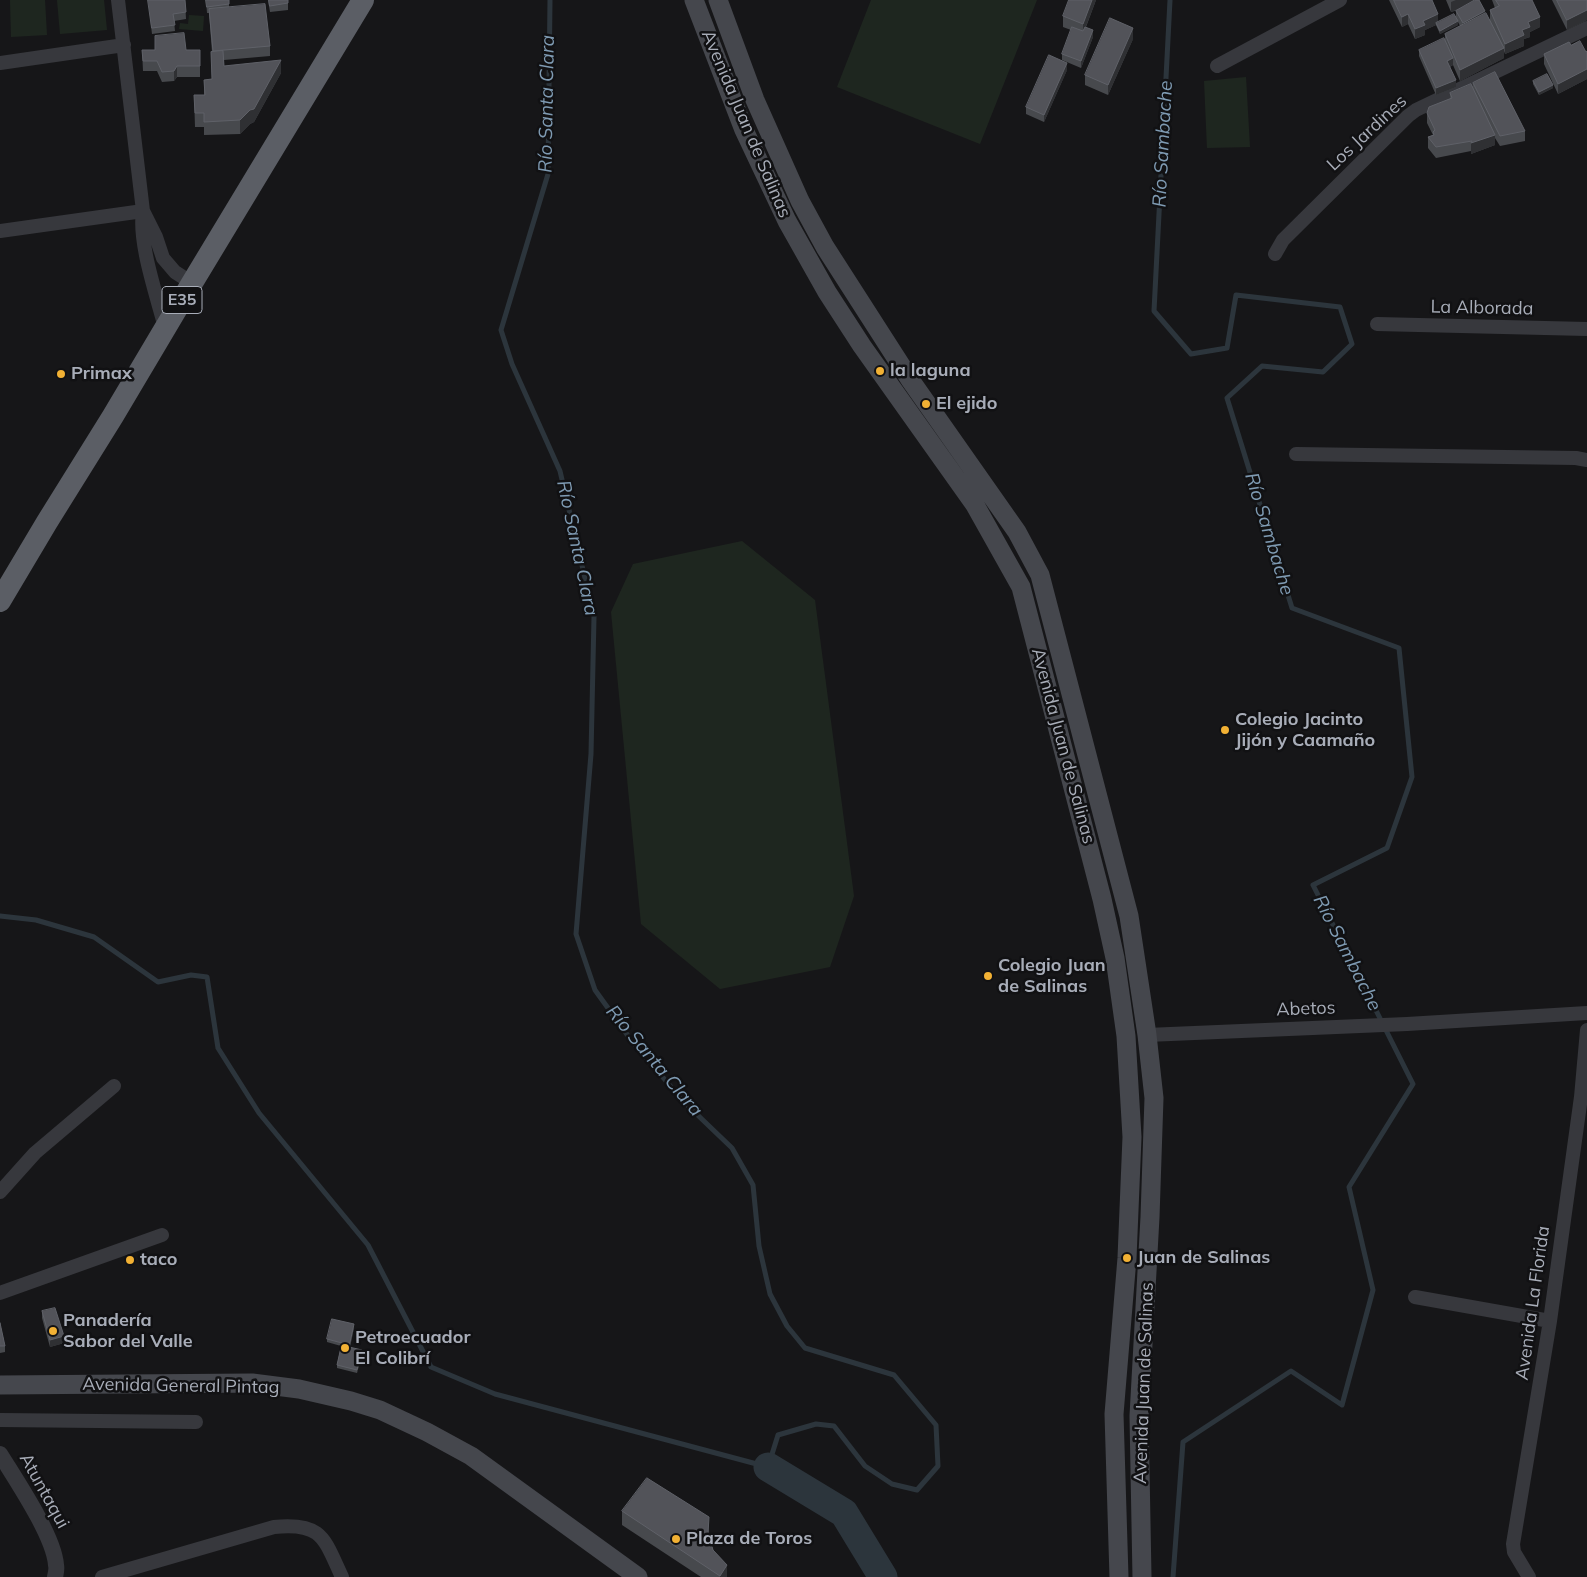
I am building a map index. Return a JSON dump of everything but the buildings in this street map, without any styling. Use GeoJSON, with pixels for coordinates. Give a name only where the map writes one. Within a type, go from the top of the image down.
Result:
{"type":"FeatureCollection","features":[{"type":"Feature","properties":{"kind":"highway","name":"E35"},"geometry":{"type":"LineString","coordinates":[[0,600],[114,416],[363,0]]}},
{"type":"Feature","properties":{"kind":"main road","name":"Avenida Juan de Salinas"},"geometry":{"type":"LineString","coordinates":[[694,0],[744,130],[787,221],[827,292],[862,346],[975,505],[1021,587],[1102,899],[1115,958],[1126,1036],[1132,1137],[1127,1258],[1114,1414],[1119,1577]]}},
{"type":"Feature","properties":{"kind":"main road","name":"Avenida Juan de Salinas"},"geometry":{"type":"LineString","coordinates":[[718,0],[755,100],[800,201],[824,247],[911,381],[1017,532],[1040,575],[1128,916],[1147,1035],[1154,1098],[1139,1416],[1142,1577]]}},
{"type":"Feature","properties":{"kind":"main road"},"geometry":{"type":"LineString","coordinates":[[1102,899],[1123,894]]}},
{"type":"Feature","properties":{"kind":"main road","name":"Avenida General Pintag"},"geometry":{"type":"LineString","coordinates":[[0,1385],[252,1383],[299,1389],[351,1401],[380,1410],[427,1432],[470,1456],[638,1577]]}},
{"type":"Feature","properties":{"kind":"street"},"geometry":{"type":"LineString","coordinates":[[118,0],[143,211],[141,224],[143,241],[165,328]]}},
{"type":"Feature","properties":{"kind":"street"},"geometry":{"type":"LineString","coordinates":[[1217,66],[1340,0]]}},
{"type":"Feature","properties":{"kind":"street","name":"Los Jardines"},"geometry":{"type":"LineString","coordinates":[[1275,254],[1283,240],[1416,110],[1587,28]]}},
{"type":"Feature","properties":{"kind":"street"},"geometry":{"type":"LineString","coordinates":[[0,63],[124,45]]}},
{"type":"Feature","properties":{"kind":"street"},"geometry":{"type":"LineString","coordinates":[[143,211],[156,237],[163,258],[175,272],[192,283]]}},
{"type":"Feature","properties":{"kind":"street"},"geometry":{"type":"LineString","coordinates":[[0,232],[143,211]]}},
{"type":"Feature","properties":{"kind":"street","name":"La Alborada"},"geometry":{"type":"LineString","coordinates":[[1377,324],[1587,329]]}},
{"type":"Feature","properties":{"kind":"street"},"geometry":{"type":"LineString","coordinates":[[1296,454],[1576,458],[1587,460]]}},
{"type":"Feature","properties":{"kind":"street","name":"Abetos"},"geometry":{"type":"LineString","coordinates":[[1147,1035],[1587,1014]]}},
{"type":"Feature","properties":{"kind":"street","name":"Avenida La Florida"},"geometry":{"type":"LineString","coordinates":[[1529,1577],[1514,1552],[1513,1544],[1550,1321],[1581,1097],[1587,1030]]}},
{"type":"Feature","properties":{"kind":"street"},"geometry":{"type":"LineString","coordinates":[[0,1192],[35,1153],[114,1086]]}},
{"type":"Feature","properties":{"kind":"street"},"geometry":{"type":"LineString","coordinates":[[0,1293],[162,1235]]}},
{"type":"Feature","properties":{"kind":"street"},"geometry":{"type":"LineString","coordinates":[[1415,1298],[1550,1321]]}},
{"type":"Feature","properties":{"kind":"street"},"geometry":{"type":"LineString","coordinates":[[0,1420],[196,1422]]}},
{"type":"Feature","properties":{"kind":"street","name":"Atuntaqui"},"geometry":{"type":"LineString","coordinates":[[2,1461],[45,1531],[57,1566],[55,1577]]}},
{"type":"Feature","properties":{"kind":"street"},"geometry":{"type":"LineString","coordinates":[[102,1577],[274,1527],[289,1525],[308,1528],[321,1536],[342,1577]]}},
{"type":"Feature","properties":{"kind":"shaded area"},"geometry":{"type":"Polygon","coordinates":[[[10,0],[45,0],[47,35],[11,37],[10,0]]]}},
{"type":"Feature","properties":{"kind":"shaded area"},"geometry":{"type":"Polygon","coordinates":[[[57,0],[104,0],[107,30],[60,34],[57,0]]]}},
{"type":"Feature","properties":{"kind":"shaded area"},"geometry":{"type":"Polygon","coordinates":[[[871,0],[1037,0],[980,144],[837,87],[871,0]]]}},
{"type":"Feature","properties":{"kind":"shaded area"},"geometry":{"type":"Polygon","coordinates":[[[189,15],[204,16],[203,31],[179,29],[180,23],[188,24],[189,15]]]}},
{"type":"Feature","properties":{"kind":"shaded area"},"geometry":{"type":"Polygon","coordinates":[[[1246,77],[1250,147],[1207,148],[1204,81],[1246,77]]]}},
{"type":"Feature","properties":{"kind":"shaded area"},"geometry":{"type":"Polygon","coordinates":[[[742,541],[815,600],[854,896],[830,967],[720,989],[641,924],[611,612],[633,564],[742,541]]]}},
{"type":"Feature","properties":{"kind":"waterway","name":"Río Santa Clara"},"geometry":{"type":"LineString","coordinates":[[0,916],[36,920],[94,937],[158,982],[191,975],[207,977],[218,1048],[259,1113],[368,1245],[431,1367],[495,1394],[768,1467],[778,1435],[816,1424],[834,1426],[865,1466],[892,1484],[917,1490],[938,1466],[936,1425],[894,1375],[805,1348],[787,1326],[770,1294],[759,1246],[753,1185],[732,1148],[684,1102],[631,1040],[595,990],[576,934],[591,754],[594,617],[560,471],[512,364],[501,330],[548,174],[550,0]]}},
{"type":"Feature","properties":{"kind":"waterway","name":"Río Sambache"},"geometry":{"type":"LineString","coordinates":[[1170,0],[1154,311],[1191,354],[1227,348],[1236,295],[1340,307],[1352,344],[1323,372],[1262,366],[1227,398],[1292,608],[1399,648],[1412,777],[1387,848],[1313,885],[1413,1084],[1349,1187],[1373,1290],[1342,1405],[1291,1371],[1183,1442],[1173,1577]]}},
{"type":"Feature","properties":{"kind":"waterway","name":"Río Santa Clara"},"geometry":{"type":"LineString","coordinates":[[768,1467],[844,1513],[883,1577]]}},
{"type":"Feature","properties":{"kind":"place","name":"la laguna"},"geometry":{"type":"Point","coordinates":[880,371]}},
{"type":"Feature","properties":{"kind":"place","name":"Primax"},"geometry":{"type":"Point","coordinates":[61,374]}},
{"type":"Feature","properties":{"kind":"place","name":"El ejido"},"geometry":{"type":"Point","coordinates":[926,404]}},
{"type":"Feature","properties":{"kind":"place","name":"Colegio Jacinto Jijón y Caamaño"},"geometry":{"type":"Point","coordinates":[1225,730]}},
{"type":"Feature","properties":{"kind":"place","name":"Colegio Juan de Salinas"},"geometry":{"type":"Point","coordinates":[988,976]}},
{"type":"Feature","properties":{"kind":"place","name":"Juan de Salinas"},"geometry":{"type":"Point","coordinates":[1127,1258]}},
{"type":"Feature","properties":{"kind":"place","name":"taco"},"geometry":{"type":"Point","coordinates":[130,1260]}},
{"type":"Feature","properties":{"kind":"place","name":"Panadería Sabor del Valle"},"geometry":{"type":"Point","coordinates":[53,1331]}},
{"type":"Feature","properties":{"kind":"place","name":"Petroecuador El Colibrí"},"geometry":{"type":"Point","coordinates":[345,1348]}},
{"type":"Feature","properties":{"kind":"place","name":"Plaza de Toros"},"geometry":{"type":"Point","coordinates":[676,1539]}}]}
